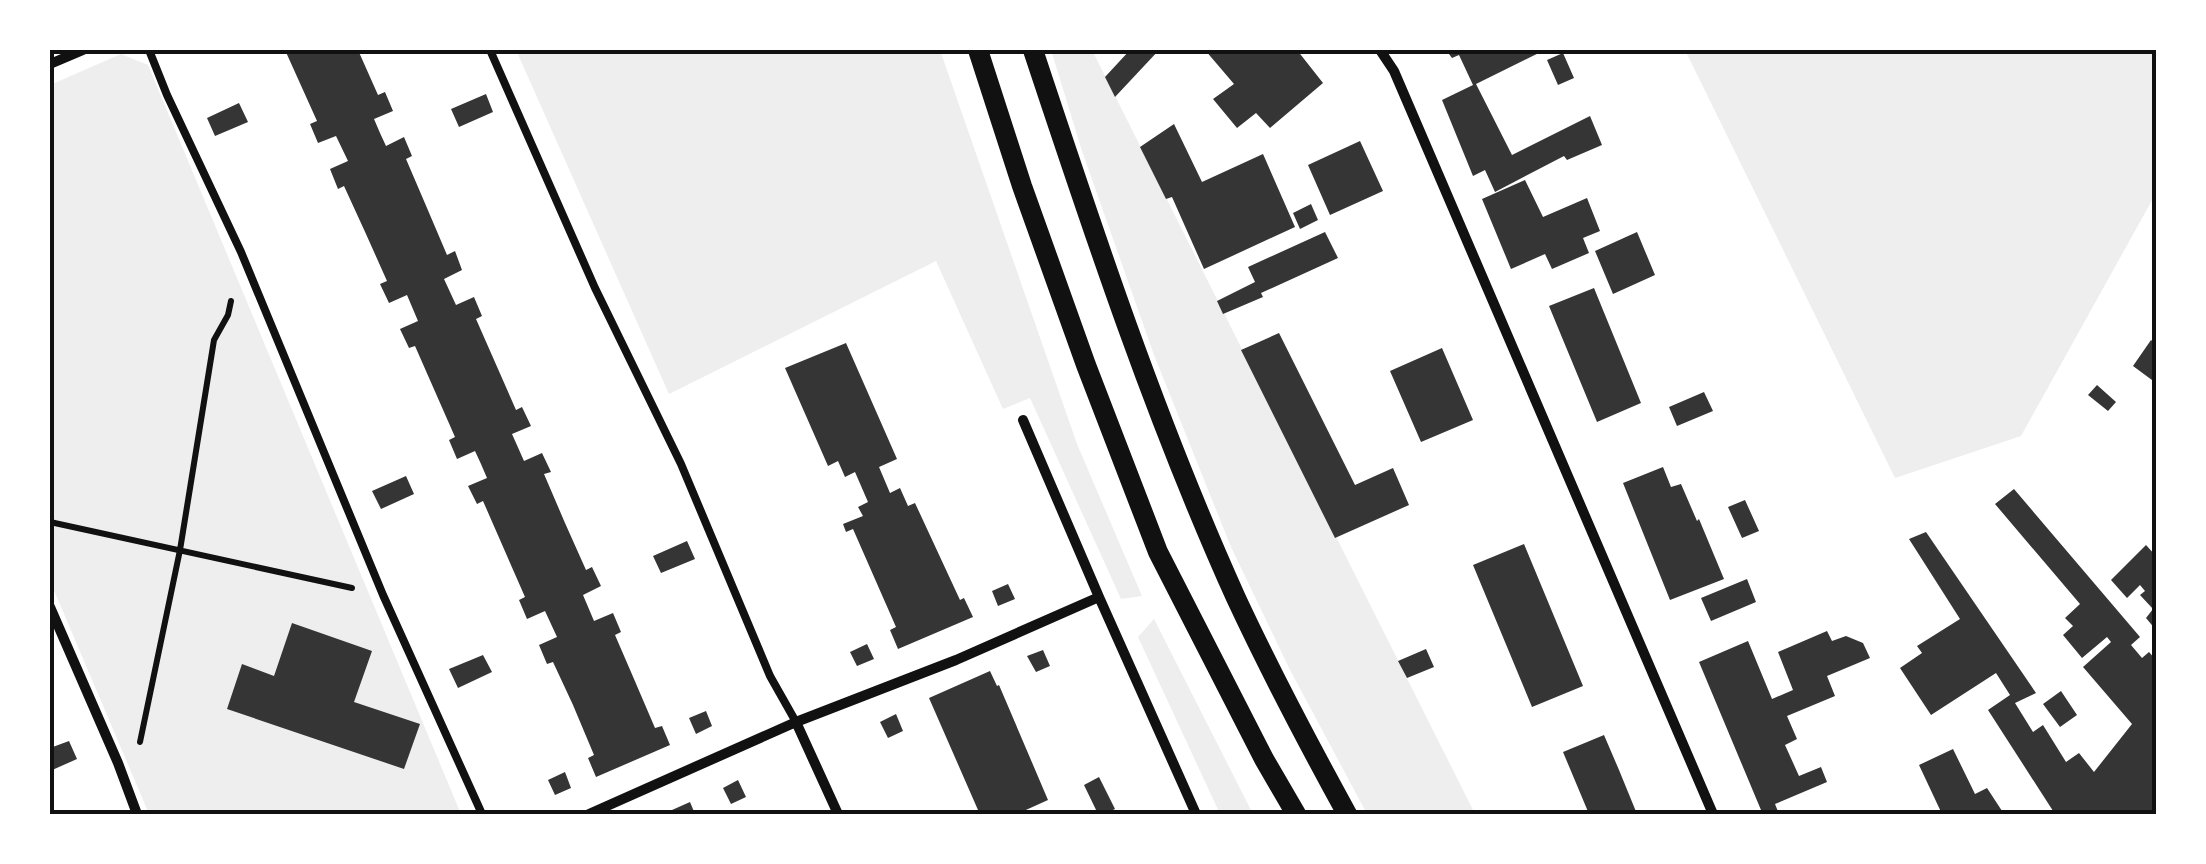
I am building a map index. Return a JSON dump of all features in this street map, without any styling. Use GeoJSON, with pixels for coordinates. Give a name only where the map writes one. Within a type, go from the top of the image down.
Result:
{"type":"FeatureCollection","features":[{"type":"Feature","properties":{"kind":"main road"},"geometry":{"type":"LineString","coordinates":[[978,50],[1022,186],[1158,552],[1296,814]]}},
{"type":"Feature","properties":{"kind":"main road"},"geometry":{"type":"LineString","coordinates":[[1033,50],[1133,340],[1196,506],[1298,725],[1347,814]]}},
{"type":"Feature","properties":{"kind":"street"},"geometry":{"type":"LineString","coordinates":[[50,64],[83,50]]}},
{"type":"Feature","properties":{"kind":"street"},"geometry":{"type":"LineString","coordinates":[[1380,50],[1402,89],[1713,814]]}},
{"type":"Feature","properties":{"kind":"street"},"geometry":{"type":"LineString","coordinates":[[1023,420],[1196,814]]}},
{"type":"Feature","properties":{"kind":"street"},"geometry":{"type":"LineString","coordinates":[[589,814],[796,722],[956,660],[1099,598]]}},
{"type":"Feature","properties":{"kind":"street"},"geometry":{"type":"LineString","coordinates":[[50,607],[136,814]]}},
{"type":"Feature","properties":{"kind":"street"},"geometry":{"type":"LineString","coordinates":[[796,722],[838,814]]}},
{"type":"Feature","properties":{"kind":"lane"},"geometry":{"type":"LineString","coordinates":[[149,50],[242,252],[384,595],[482,814]]}},
{"type":"Feature","properties":{"kind":"lane"},"geometry":{"type":"LineString","coordinates":[[490,50],[595,288],[680,464],[770,676],[796,722]]}},
{"type":"Feature","properties":{"kind":"path"},"geometry":{"type":"LineString","coordinates":[[118,763],[139,747],[180,550],[214,340],[228,315],[242,252]]}},
{"type":"Feature","properties":{"kind":"path"},"geometry":{"type":"LineString","coordinates":[[50,522],[384,595]]}},
{"type":"Feature","properties":{"kind":"shaded area"},"geometry":{"type":"Polygon","coordinates":[[[516,50],[940,50],[1077,444],[1142,596],[1121,599],[1030,398],[1003,409],[936,261],[669,394],[516,50]]]}},
{"type":"Feature","properties":{"kind":"shaded area"},"geometry":{"type":"Polygon","coordinates":[[[1051,50],[1092,50],[1475,814],[1367,814],[1289,668],[1231,547],[1154,355],[1051,50]]]}},
{"type":"Feature","properties":{"kind":"shaded area"},"geometry":{"type":"Polygon","coordinates":[[[1685,50],[2156,50],[2156,193],[2021,436],[1895,478],[1685,50]]]}},
{"type":"Feature","properties":{"kind":"shaded area"},"geometry":{"type":"Polygon","coordinates":[[[121,54],[148,65],[461,814],[149,814],[50,581],[50,85],[121,54]]]}},
{"type":"Feature","properties":{"kind":"shaded area"},"geometry":{"type":"Polygon","coordinates":[[[1154,619],[1253,814],[1220,814],[1138,637],[1154,619]]]}},
{"type":"Feature","properties":{"kind":"building"},"geometry":{"type":"Polygon","coordinates":[[[285,50],[358,50],[378,95],[385,92],[393,111],[374,119],[380,133],[386,146],[404,137],[412,156],[406,159],[447,255],[455,251],[462,270],[444,279],[456,305],[474,297],[482,316],[476,319],[516,410],[522,407],[531,426],[512,434],[524,461],[542,453],[551,472],[544,474],[565,523],[586,570],[592,567],[601,586],[583,595],[594,621],[613,613],[621,632],[615,635],[655,728],[662,726],[670,745],[596,777],[588,758],[594,755],[573,705],[553,662],[547,664],[539,645],[557,637],[545,611],[527,619],[519,600],[525,597],[483,501],[477,504],[468,486],[487,478],[475,451],[457,459],[449,440],[455,437],[415,346],[409,348],[400,329],[418,321],[407,295],[389,303],[380,284],[387,281],[344,186],[338,189],[330,169],[348,161],[336,136],[318,143],[310,124],[317,121],[285,50]]]}},
{"type":"Feature","properties":{"kind":"building"},"geometry":{"type":"Polygon","coordinates":[[[1130,50],[1159,50],[1115,97],[1105,77],[1130,50]]]}},
{"type":"Feature","properties":{"kind":"building"},"geometry":{"type":"Polygon","coordinates":[[[1205,50],[1297,50],[1323,83],[1270,128],[1256,113],[1237,128],[1213,99],[1234,84],[1205,50]]]}},
{"type":"Feature","properties":{"kind":"building"},"geometry":{"type":"Polygon","coordinates":[[[1446,50],[1545,50],[1476,84],[1512,155],[1590,116],[1602,145],[1567,160],[1564,156],[1495,192],[1485,170],[1473,176],[1442,100],[1473,85],[1459,55],[1452,58],[1446,50]]]}},
{"type":"Feature","properties":{"kind":"building"},"geometry":{"type":"Polygon","coordinates":[[[1563,53],[1574,78],[1558,85],[1547,60],[1563,53]]]}},
{"type":"Feature","properties":{"kind":"building"},"geometry":{"type":"Polygon","coordinates":[[[486,94],[493,112],[459,127],[451,109],[486,94]]]}},
{"type":"Feature","properties":{"kind":"building"},"geometry":{"type":"Polygon","coordinates":[[[239,103],[248,122],[215,136],[207,118],[239,103]]]}},
{"type":"Feature","properties":{"kind":"building"},"geometry":{"type":"Polygon","coordinates":[[[1174,124],[1202,182],[1263,154],[1295,227],[1204,269],[1172,197],[1166,199],[1140,147],[1174,124]]]}},
{"type":"Feature","properties":{"kind":"building"},"geometry":{"type":"Polygon","coordinates":[[[1360,141],[1383,191],[1330,215],[1308,165],[1360,141]]]}},
{"type":"Feature","properties":{"kind":"building"},"geometry":{"type":"Polygon","coordinates":[[[1525,180],[1543,217],[1587,198],[1600,231],[1583,238],[1589,253],[1552,269],[1545,254],[1511,269],[1482,199],[1525,180]]]}},
{"type":"Feature","properties":{"kind":"building"},"geometry":{"type":"Polygon","coordinates":[[[1311,204],[1318,220],[1300,229],[1293,213],[1311,204]]]}},
{"type":"Feature","properties":{"kind":"building"},"geometry":{"type":"Polygon","coordinates":[[[1325,232],[1338,258],[1223,314],[1217,301],[1255,282],[1248,267],[1325,232]]]}},
{"type":"Feature","properties":{"kind":"building"},"geometry":{"type":"Polygon","coordinates":[[[1637,232],[1655,275],[1613,294],[1595,251],[1637,232]]]}},
{"type":"Feature","properties":{"kind":"building"},"geometry":{"type":"Polygon","coordinates":[[[1594,288],[1641,403],[1597,422],[1549,306],[1594,288]]]}},
{"type":"Feature","properties":{"kind":"building"},"geometry":{"type":"Polygon","coordinates":[[[1279,333],[1355,485],[1393,468],[1409,505],[1335,538],[1241,350],[1279,333]]]}},
{"type":"Feature","properties":{"kind":"building"},"geometry":{"type":"Polygon","coordinates":[[[2151,340],[2156,344],[2156,383],[2133,366],[2151,340]]]}},
{"type":"Feature","properties":{"kind":"building"},"geometry":{"type":"Polygon","coordinates":[[[846,343],[897,459],[879,467],[890,493],[900,488],[908,506],[915,503],[960,600],[964,598],[973,617],[898,649],[890,630],[896,627],[853,529],[846,532],[843,524],[863,516],[858,507],[868,502],[855,472],[845,477],[838,461],[828,466],[785,368],[846,343]]]}},
{"type":"Feature","properties":{"kind":"building"},"geometry":{"type":"Polygon","coordinates":[[[1442,348],[1473,420],[1421,442],[1390,371],[1442,348]]]}},
{"type":"Feature","properties":{"kind":"building"},"geometry":{"type":"Polygon","coordinates":[[[2097,385],[2116,402],[2108,411],[2088,395],[2097,385]]]}},
{"type":"Feature","properties":{"kind":"building"},"geometry":{"type":"Polygon","coordinates":[[[1704,392],[1713,411],[1677,426],[1669,407],[1704,392]]]}},
{"type":"Feature","properties":{"kind":"building"},"geometry":{"type":"Polygon","coordinates":[[[1663,467],[1671,487],[1681,484],[1724,579],[1670,600],[1623,483],[1663,467]]]}},
{"type":"Feature","properties":{"kind":"building"},"geometry":{"type":"Polygon","coordinates":[[[406,476],[414,494],[381,509],[372,491],[406,476]]]}},
{"type":"Feature","properties":{"kind":"building"},"geometry":{"type":"Polygon","coordinates":[[[2014,489],[2140,637],[2131,645],[2142,658],[2149,652],[2156,660],[2153,814],[2055,814],[1988,710],[2010,695],[1996,673],[1931,715],[1900,668],[1922,653],[1917,646],[1960,619],[1909,539],[1926,532],[2036,693],[2015,703],[2033,732],[2043,725],[2066,762],[2079,753],[2094,772],[2132,724],[2083,667],[2111,642],[2107,637],[2082,658],[2063,635],[2073,626],[2065,618],[2080,604],[1995,504],[2014,489]]]}},
{"type":"Feature","properties":{"kind":"building"},"geometry":{"type":"Polygon","coordinates":[[[1745,500],[1759,531],[1742,538],[1728,507],[1745,500]]]}},
{"type":"Feature","properties":{"kind":"building"},"geometry":{"type":"Polygon","coordinates":[[[687,541],[695,559],[661,573],[653,556],[687,541]]]}},
{"type":"Feature","properties":{"kind":"building"},"geometry":{"type":"Polygon","coordinates":[[[1524,544],[1583,686],[1532,707],[1473,565],[1524,544]]]}},
{"type":"Feature","properties":{"kind":"building"},"geometry":{"type":"Polygon","coordinates":[[[2146,545],[2156,556],[2156,630],[2146,618],[2153,609],[2140,595],[2145,591],[2140,585],[2127,598],[2111,580],[2146,545]]]}},
{"type":"Feature","properties":{"kind":"building"},"geometry":{"type":"Polygon","coordinates":[[[1747,579],[1756,602],[1711,621],[1701,598],[1747,579]]]}},
{"type":"Feature","properties":{"kind":"building"},"geometry":{"type":"Polygon","coordinates":[[[1008,584],[1015,599],[998,606],[992,591],[1008,584]]]}},
{"type":"Feature","properties":{"kind":"building"},"geometry":{"type":"Polygon","coordinates":[[[292,623],[372,651],[354,702],[420,724],[404,769],[227,709],[242,664],[274,676],[292,623]]]}},
{"type":"Feature","properties":{"kind":"building"},"geometry":{"type":"Polygon","coordinates":[[[1827,631],[1832,641],[1846,636],[1863,643],[1870,658],[1827,676],[1835,696],[1787,716],[1797,739],[1785,745],[1799,776],[1821,767],[1827,782],[1775,804],[1779,814],[1752,814],[1761,810],[1699,662],[1748,641],[1772,699],[1793,690],[1778,652],[1827,631]]]}},
{"type":"Feature","properties":{"kind":"building"},"geometry":{"type":"Polygon","coordinates":[[[867,644],[874,659],[857,666],[850,652],[867,644]]]}},
{"type":"Feature","properties":{"kind":"building"},"geometry":{"type":"Polygon","coordinates":[[[1426,649],[1434,667],[1407,678],[1398,661],[1426,649]]]}},
{"type":"Feature","properties":{"kind":"building"},"geometry":{"type":"Polygon","coordinates":[[[1043,650],[1050,666],[1036,672],[1027,656],[1043,650]]]}},
{"type":"Feature","properties":{"kind":"building"},"geometry":{"type":"Polygon","coordinates":[[[483,655],[492,672],[458,688],[449,669],[483,655]]]}},
{"type":"Feature","properties":{"kind":"building"},"geometry":{"type":"Polygon","coordinates":[[[990,671],[1048,800],[1017,814],[982,814],[978,810],[929,698],[990,671]]]}},
{"type":"Feature","properties":{"kind":"building"},"geometry":{"type":"Polygon","coordinates":[[[2061,691],[2077,715],[2060,727],[2043,704],[2061,691]]]}},
{"type":"Feature","properties":{"kind":"building"},"geometry":{"type":"Polygon","coordinates":[[[706,711],[712,726],[696,734],[689,718],[706,711]]]}},
{"type":"Feature","properties":{"kind":"building"},"geometry":{"type":"Polygon","coordinates":[[[896,714],[903,731],[888,738],[880,722],[896,714]]]}},
{"type":"Feature","properties":{"kind":"building"},"geometry":{"type":"Polygon","coordinates":[[[1604,735],[1637,814],[1589,814],[1563,752],[1604,735]]]}},
{"type":"Feature","properties":{"kind":"building"},"geometry":{"type":"Polygon","coordinates":[[[69,741],[77,759],[50,771],[50,748],[69,741]]]}},
{"type":"Feature","properties":{"kind":"building"},"geometry":{"type":"Polygon","coordinates":[[[1953,749],[1975,794],[1987,788],[2004,814],[1942,814],[1919,765],[1953,749]]]}},
{"type":"Feature","properties":{"kind":"building"},"geometry":{"type":"Polygon","coordinates":[[[565,772],[571,788],[555,795],[548,780],[565,772]]]}},
{"type":"Feature","properties":{"kind":"building"},"geometry":{"type":"Polygon","coordinates":[[[1099,777],[1115,809],[1104,814],[1098,814],[1084,785],[1099,777]]]}},
{"type":"Feature","properties":{"kind":"building"},"geometry":{"type":"Polygon","coordinates":[[[738,780],[746,797],[731,804],[723,788],[738,780]]]}},
{"type":"Feature","properties":{"kind":"building"},"geometry":{"type":"Polygon","coordinates":[[[690,802],[695,814],[663,814],[690,802]]]}}]}
